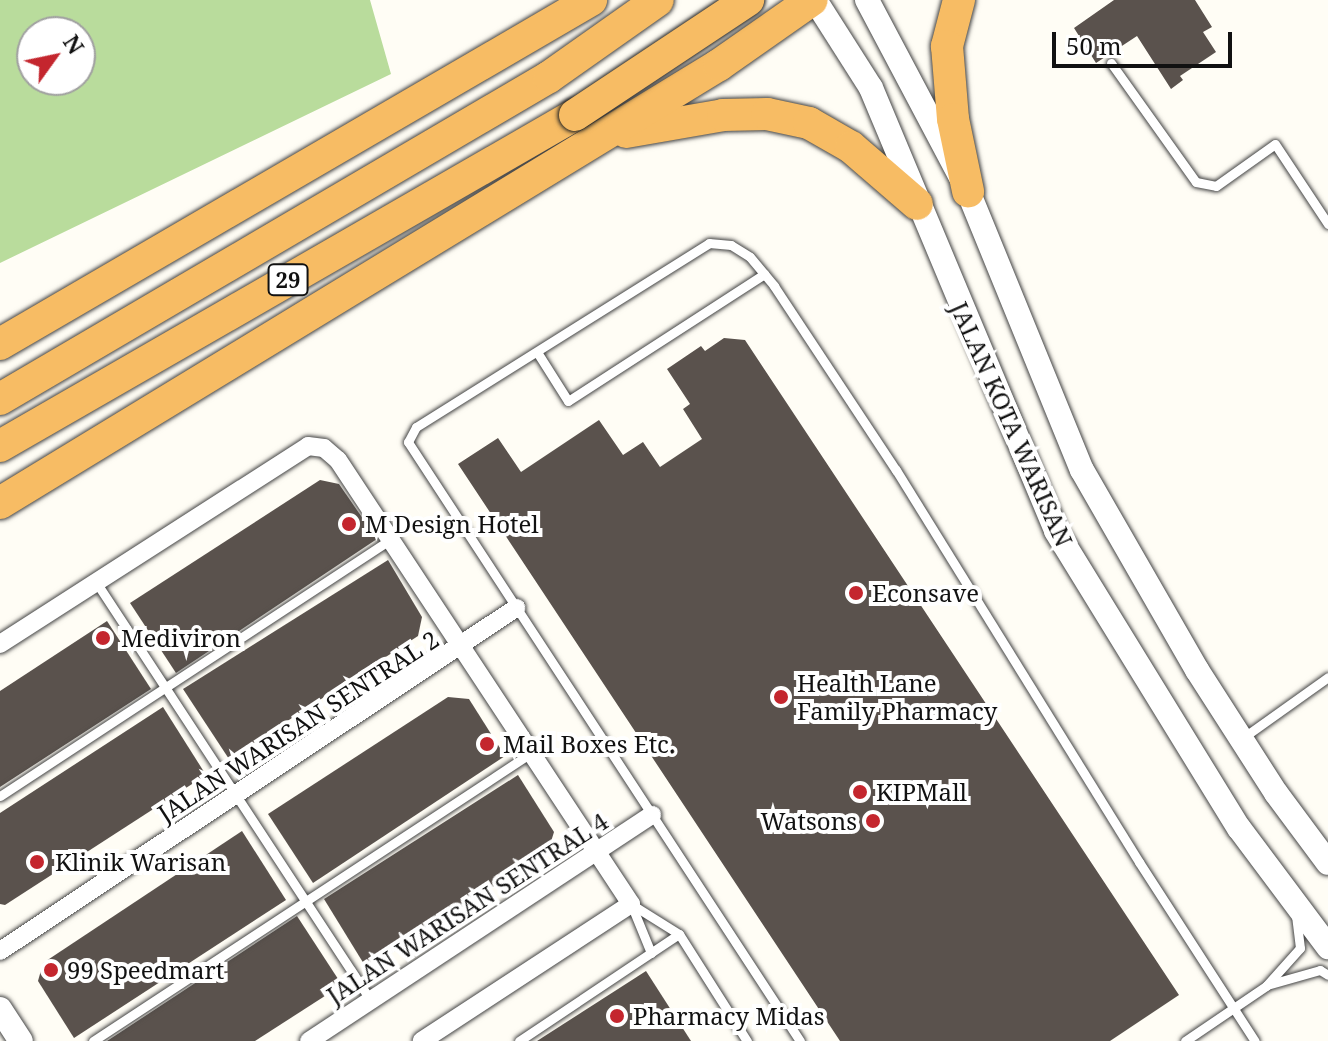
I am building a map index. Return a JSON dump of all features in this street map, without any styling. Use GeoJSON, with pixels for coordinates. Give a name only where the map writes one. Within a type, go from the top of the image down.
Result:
{"type":"FeatureCollection","features":[{"type":"Feature","properties":{"kind":"highway"},"geometry":{"type":"LineString","coordinates":[[490,61],[532,25],[549,0]]}},
{"type":"Feature","properties":{"kind":"highway"},"geometry":{"type":"LineString","coordinates":[[0,344],[591,0]]}},
{"type":"Feature","properties":{"kind":"highway","name":"29"},"geometry":{"type":"LineString","coordinates":[[0,399],[549,77],[658,0]]}},
{"type":"Feature","properties":{"kind":"highway"},"geometry":{"type":"LineString","coordinates":[[719,65],[734,38],[741,12],[735,0]]}},
{"type":"Feature","properties":{"kind":"highway","name":"29"},"geometry":{"type":"LineString","coordinates":[[0,446],[575,115],[748,0]]}},
{"type":"Feature","properties":{"kind":"highway"},"geometry":{"type":"LineString","coordinates":[[0,503],[719,65],[814,0]]}},
{"type":"Feature","properties":{"kind":"highway"},"geometry":{"type":"LineString","coordinates":[[959,0],[947,46],[953,119],[968,191]]}},
{"type":"Feature","properties":{"kind":"highway"},"geometry":{"type":"LineString","coordinates":[[603,136],[686,118],[752,114],[781,117],[830,133],[917,204]]}},
{"type":"Feature","properties":{"kind":"street","name":"JALAN KOTA WARISAN"},"geometry":{"type":"LineString","coordinates":[[814,0],[871,88],[1056,531],[1239,828],[1328,947]]}},
{"type":"Feature","properties":{"kind":"street","name":"JALAN KOTA WARISAN"},"geometry":{"type":"LineString","coordinates":[[867,0],[968,191],[1082,470],[1197,670],[1328,863]]}},
{"type":"Feature","properties":{"kind":"street"},"geometry":{"type":"LineString","coordinates":[[0,644],[308,446],[324,448],[338,460],[631,904],[422,1041]]}},
{"type":"Feature","properties":{"kind":"street","name":"JALAN WARISAN SENTRAL 2"},"geometry":{"type":"LineString","coordinates":[[0,951],[516,608]]}},
{"type":"Feature","properties":{"kind":"street","name":"JALAN WARISAN SENTRAL 4"},"geometry":{"type":"LineString","coordinates":[[309,1041],[652,815]]}},
{"type":"Feature","properties":{"kind":"street"},"geometry":{"type":"LineString","coordinates":[[0,1009],[21,1041]]}},
{"type":"Feature","properties":{"kind":"lane"},"geometry":{"type":"LineString","coordinates":[[1111,63],[1196,182],[1207,187],[1216,186],[1275,144],[1328,224]]}},
{"type":"Feature","properties":{"kind":"lane"},"geometry":{"type":"LineString","coordinates":[[800,1041],[408,442],[416,427],[709,243],[731,245],[750,257],[764,274],[896,470],[1255,1041]]}},
{"type":"Feature","properties":{"kind":"lane"},"geometry":{"type":"LineString","coordinates":[[537,352],[568,401],[764,274]]}},
{"type":"Feature","properties":{"kind":"lane"},"geometry":{"type":"LineString","coordinates":[[0,796],[390,540]]}},
{"type":"Feature","properties":{"kind":"lane"},"geometry":{"type":"LineString","coordinates":[[96,582],[371,1001]]}},
{"type":"Feature","properties":{"kind":"lane"},"geometry":{"type":"LineString","coordinates":[[1241,738],[1328,677]]}},
{"type":"Feature","properties":{"kind":"lane"},"geometry":{"type":"LineString","coordinates":[[93,1041],[531,753]]}},
{"type":"Feature","properties":{"kind":"lane"},"geometry":{"type":"LineString","coordinates":[[1266,986],[1300,948],[1294,900]]}},
{"type":"Feature","properties":{"kind":"lane"},"geometry":{"type":"LineString","coordinates":[[631,904],[679,934],[747,1041]]}},
{"type":"Feature","properties":{"kind":"lane"},"geometry":{"type":"LineString","coordinates":[[631,904],[651,953]]}},
{"type":"Feature","properties":{"kind":"lane"},"geometry":{"type":"LineString","coordinates":[[519,1041],[679,934]]}},
{"type":"Feature","properties":{"kind":"lane"},"geometry":{"type":"LineString","coordinates":[[1185,1041],[1266,986],[1320,970],[1328,975]]}},
{"type":"Feature","properties":{"kind":"green space"},"geometry":{"type":"Polygon","coordinates":[[[0,0],[370,0],[391,74],[0,263],[0,0]]]}},
{"type":"Feature","properties":{"kind":"building"},"geometry":{"type":"Polygon","coordinates":[[[1114,0],[1195,0],[1212,27],[1203,32],[1216,52],[1180,76],[1183,80],[1171,89],[1137,36],[1096,63],[1074,28],[1114,0]]]}},
{"type":"Feature","properties":{"kind":"building","name":"KIPMall"},"geometry":{"type":"Polygon","coordinates":[[[724,338],[745,340],[1179,995],[1110,1041],[840,1041],[458,464],[498,438],[521,472],[599,420],[623,455],[643,442],[660,467],[702,439],[683,409],[690,404],[667,369],[701,346],[705,351],[724,338]]]}},
{"type":"Feature","properties":{"kind":"building"},"geometry":{"type":"Polygon","coordinates":[[[320,480],[339,484],[377,539],[176,673],[130,603],[320,480]]]}},
{"type":"Feature","properties":{"kind":"building"},"geometry":{"type":"Polygon","coordinates":[[[388,560],[422,617],[418,636],[229,759],[183,689],[388,560]]]}},
{"type":"Feature","properties":{"kind":"building"},"geometry":{"type":"Polygon","coordinates":[[[107,621],[151,689],[0,787],[0,691],[107,621]]]}},
{"type":"Feature","properties":{"kind":"building"},"geometry":{"type":"Polygon","coordinates":[[[448,697],[469,699],[505,756],[313,883],[268,814],[448,697]]]}},
{"type":"Feature","properties":{"kind":"building"},"geometry":{"type":"Polygon","coordinates":[[[163,707],[206,775],[5,905],[0,904],[0,813],[163,707]]]}},
{"type":"Feature","properties":{"kind":"building"},"geometry":{"type":"Polygon","coordinates":[[[518,775],[554,832],[548,851],[367,969],[324,899],[518,775]]]}},
{"type":"Feature","properties":{"kind":"building"},"geometry":{"type":"Polygon","coordinates":[[[242,831],[286,900],[74,1038],[38,981],[43,963],[242,831]]]}},
{"type":"Feature","properties":{"kind":"building"},"geometry":{"type":"Polygon","coordinates":[[[297,916],[342,985],[255,1041],[107,1041],[297,916]]]}},
{"type":"Feature","properties":{"kind":"building"},"geometry":{"type":"Polygon","coordinates":[[[646,971],[691,1041],[537,1041],[646,971]]]}},
{"type":"Feature","properties":{"kind":"place","name":"M Design Hotel"},"geometry":{"type":"Point","coordinates":[349,524]}},
{"type":"Feature","properties":{"kind":"place","name":"Econsave"},"geometry":{"type":"Point","coordinates":[856,593]}},
{"type":"Feature","properties":{"kind":"place","name":"Mediviron"},"geometry":{"type":"Point","coordinates":[103,638]}},
{"type":"Feature","properties":{"kind":"place","name":"Health Lane Family Pharmacy"},"geometry":{"type":"Point","coordinates":[781,697]}},
{"type":"Feature","properties":{"kind":"place","name":"Mail Boxes Etc."},"geometry":{"type":"Point","coordinates":[487,744]}},
{"type":"Feature","properties":{"kind":"place","name":"KIPMall"},"geometry":{"type":"Point","coordinates":[860,792]}},
{"type":"Feature","properties":{"kind":"place","name":"Watsons"},"geometry":{"type":"Point","coordinates":[873,821]}},
{"type":"Feature","properties":{"kind":"place","name":"Klinik Warisan"},"geometry":{"type":"Point","coordinates":[37,862]}},
{"type":"Feature","properties":{"kind":"place","name":"99 Speedmart"},"geometry":{"type":"Point","coordinates":[51,970]}},
{"type":"Feature","properties":{"kind":"place","name":"Pharmacy Midas"},"geometry":{"type":"Point","coordinates":[617,1016]}}]}
